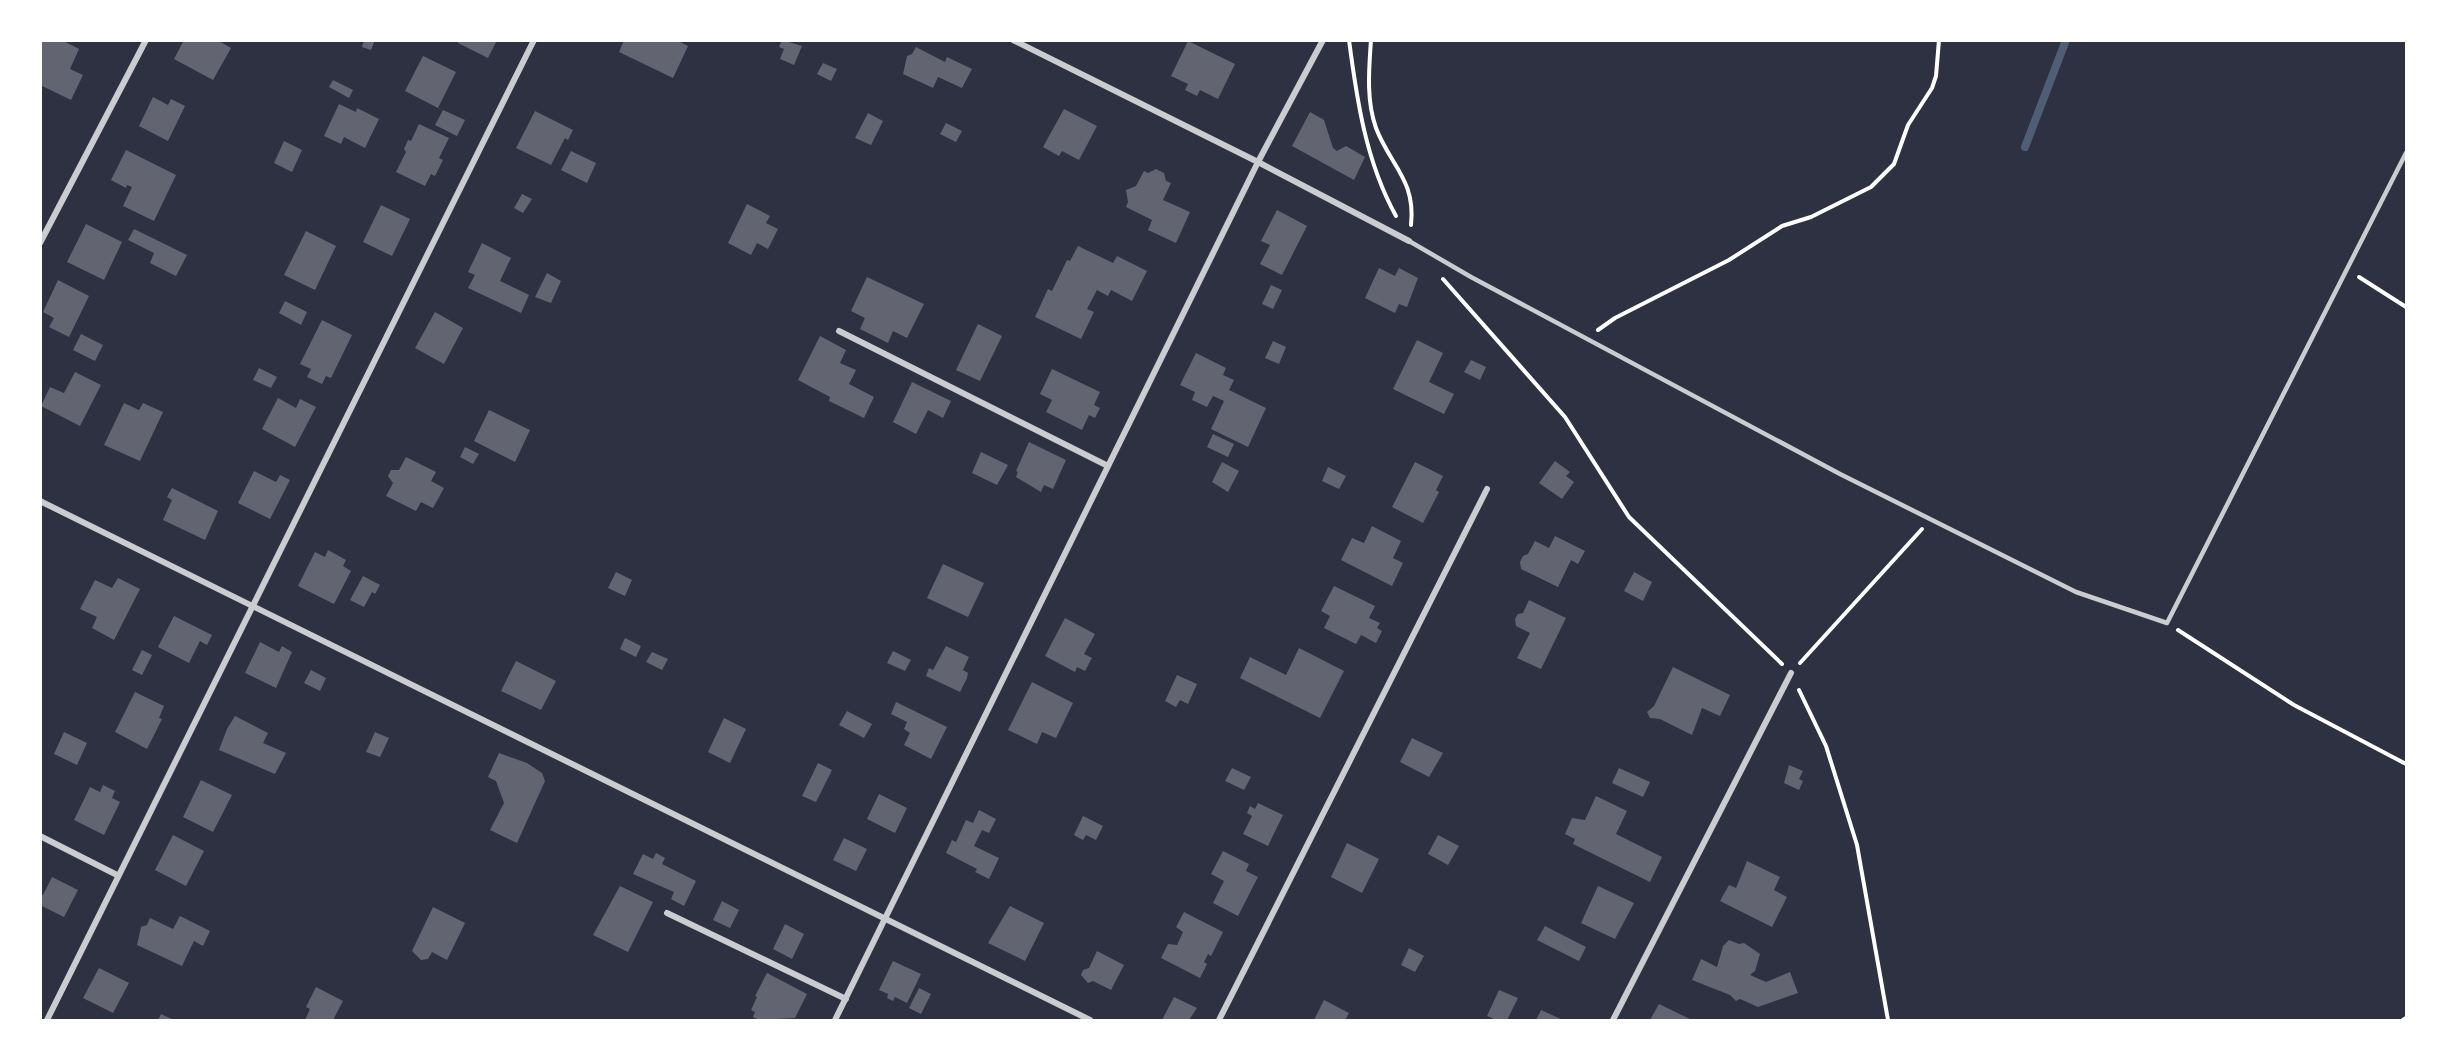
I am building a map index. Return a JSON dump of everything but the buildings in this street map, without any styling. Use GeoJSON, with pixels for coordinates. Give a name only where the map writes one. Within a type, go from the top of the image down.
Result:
{"type":"FeatureCollection","features":[{"type":"Feature","properties":{"kind":"street"},"geometry":{"type":"LineString","coordinates":[[40,243],[146,40]]}},
{"type":"Feature","properties":{"kind":"street"},"geometry":{"type":"LineString","coordinates":[[47,1020],[251,605],[534,40]]}},
{"type":"Feature","properties":{"kind":"street"},"geometry":{"type":"LineString","coordinates":[[1013,40],[1409,240]]}},
{"type":"Feature","properties":{"kind":"street"},"geometry":{"type":"LineString","coordinates":[[835,1020],[1258,162],[1323,40]]}},
{"type":"Feature","properties":{"kind":"street"},"geometry":{"type":"LineString","coordinates":[[839,331],[1108,466]]}},
{"type":"Feature","properties":{"kind":"street"},"geometry":{"type":"LineString","coordinates":[[1219,1020],[1487,489]]}},
{"type":"Feature","properties":{"kind":"street"},"geometry":{"type":"LineString","coordinates":[[40,501],[1090,1020]]}},
{"type":"Feature","properties":{"kind":"street"},"geometry":{"type":"LineString","coordinates":[[1612,1020],[1791,673]]}},
{"type":"Feature","properties":{"kind":"street"},"geometry":{"type":"LineString","coordinates":[[40,836],[117,875]]}},
{"type":"Feature","properties":{"kind":"street"},"geometry":{"type":"LineString","coordinates":[[667,913],[846,999]]}},
{"type":"Feature","properties":{"kind":"lane"},"geometry":{"type":"LineString","coordinates":[[1409,240],[1472,277],[1840,474],[2076,592],[2167,623],[2406,153]]}},
{"type":"Feature","properties":{"kind":"path"},"geometry":{"type":"LineString","coordinates":[[1349,40],[1360,120],[1386,197],[1409,240]]}},
{"type":"Feature","properties":{"kind":"path"},"geometry":{"type":"LineString","coordinates":[[1371,40],[1368,82],[1376,127],[1404,176],[1413,205],[1409,240]]}},
{"type":"Feature","properties":{"kind":"path"},"geometry":{"type":"LineString","coordinates":[[1588,338],[1615,318],[1729,260],[1782,226],[1811,217],[1871,187],[1894,164],[1908,125],[1932,88],[1939,40]]}},
{"type":"Feature","properties":{"kind":"path"},"geometry":{"type":"LineString","coordinates":[[2347,270],[2406,307]]}},
{"type":"Feature","properties":{"kind":"path"},"geometry":{"type":"LineString","coordinates":[[1437,272],[1565,417],[1629,517],[1791,673],[1826,746],[1857,845],[1888,1020]]}},
{"type":"Feature","properties":{"kind":"path"},"geometry":{"type":"LineString","coordinates":[[1791,673],[1931,519]]}},
{"type":"Feature","properties":{"kind":"path"},"geometry":{"type":"LineString","coordinates":[[2167,623],[2294,705],[2406,764]]}},
{"type":"Feature","properties":{"kind":"waterway"},"geometry":{"type":"LineString","coordinates":[[2025,147],[2066,40]]}}]}
